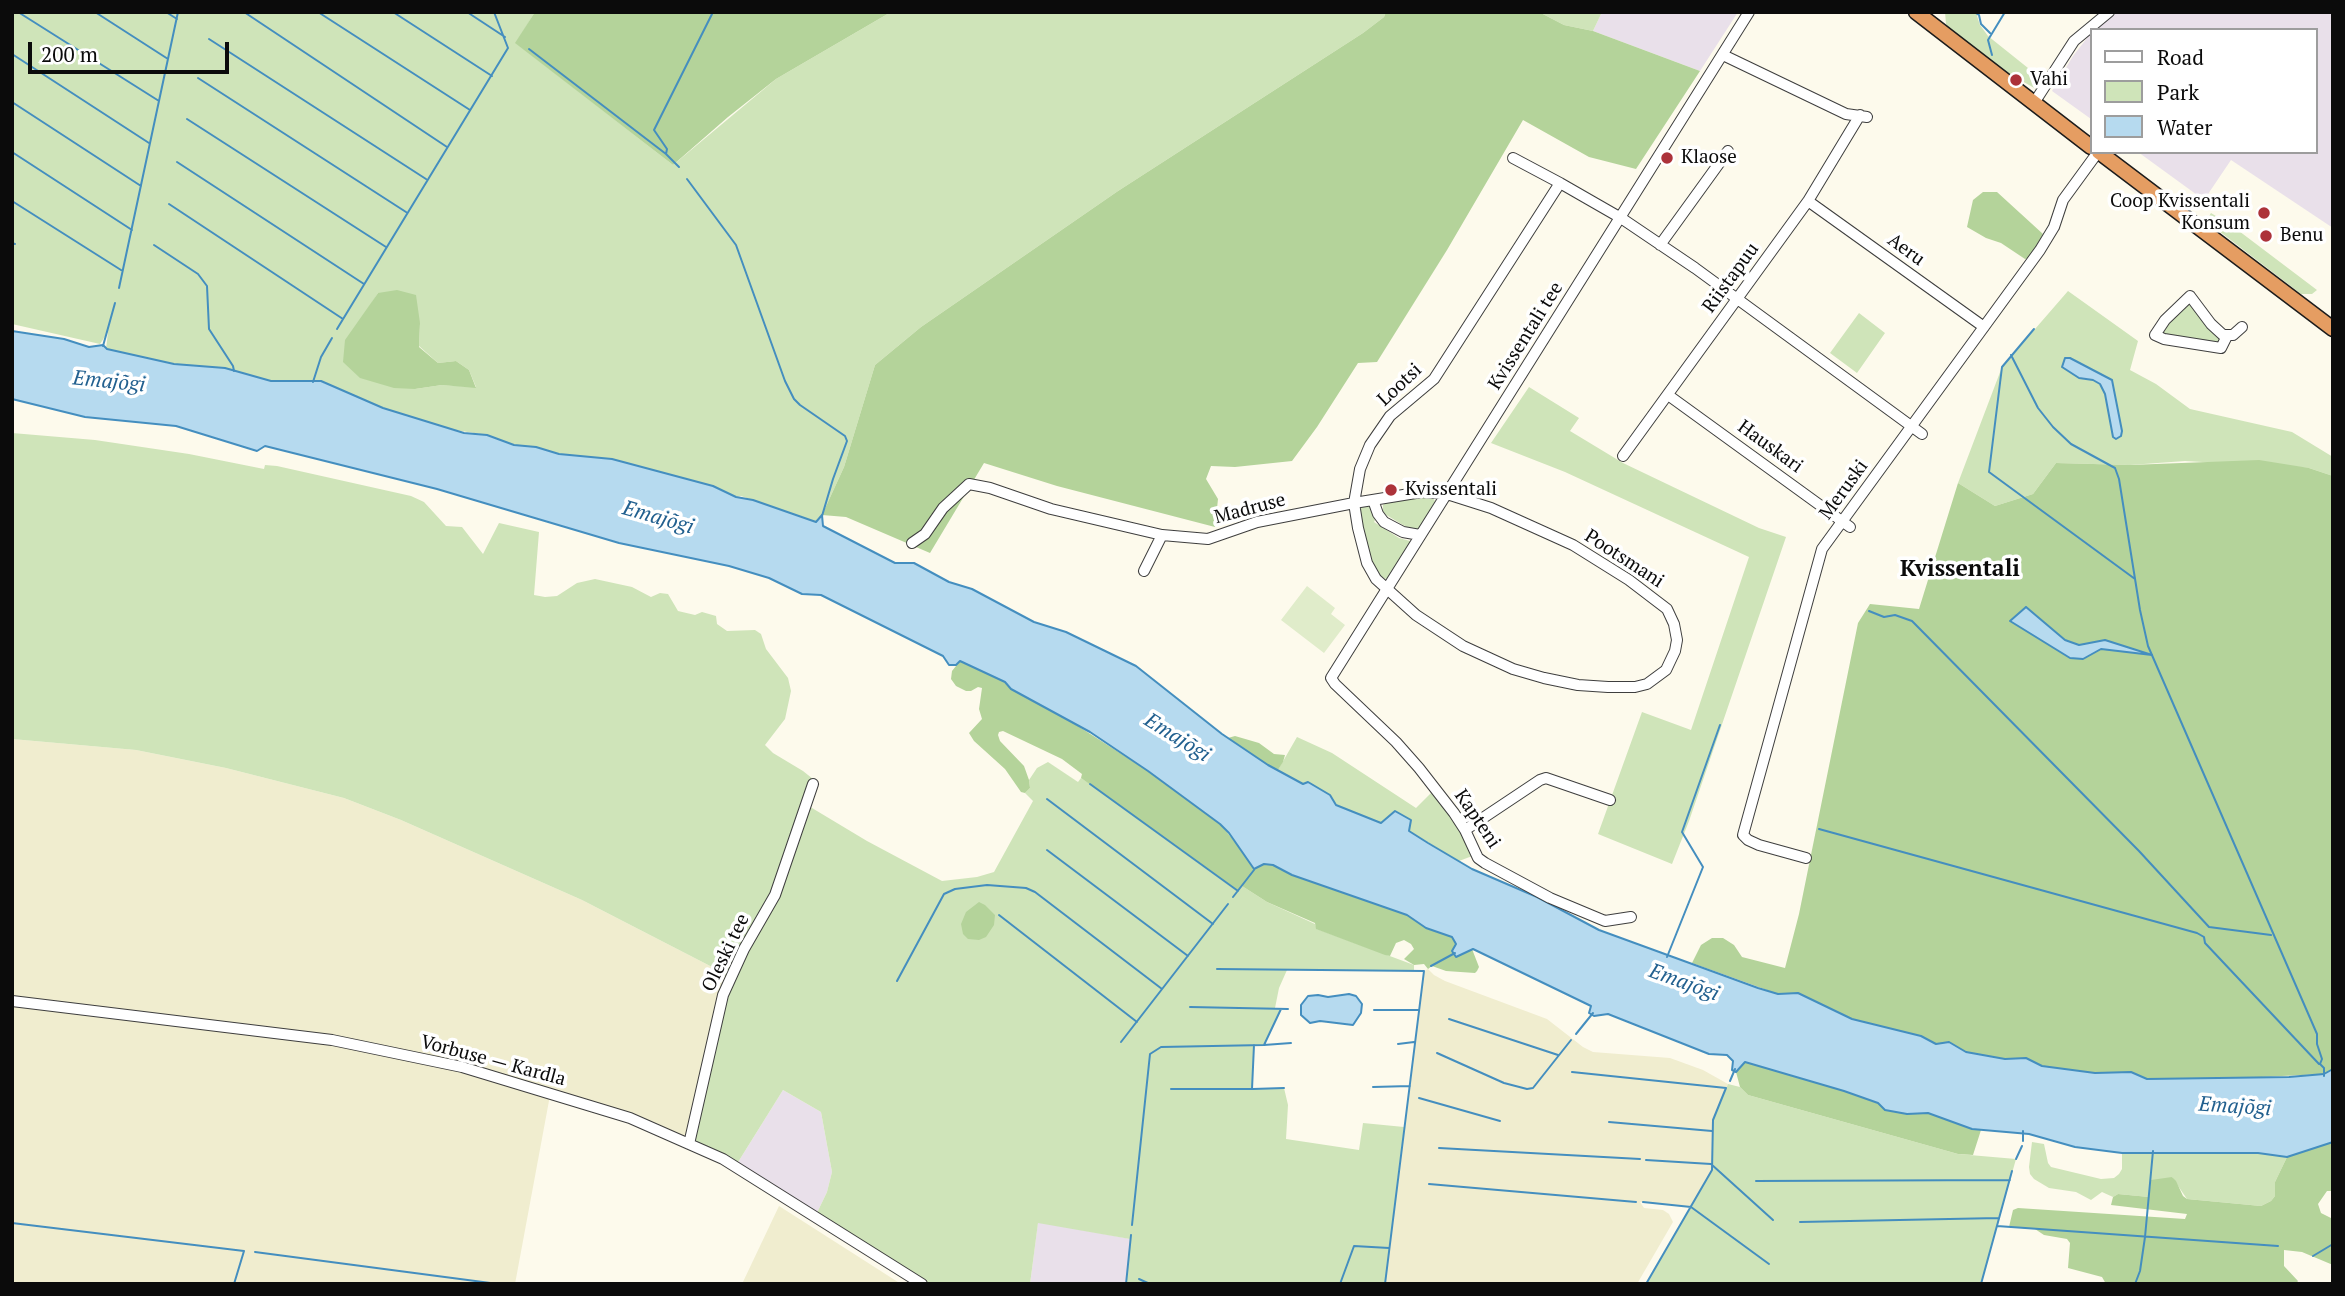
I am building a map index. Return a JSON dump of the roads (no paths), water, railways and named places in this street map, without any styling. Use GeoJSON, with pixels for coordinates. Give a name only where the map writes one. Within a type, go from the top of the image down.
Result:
{"type":"FeatureCollection","features":[{"type":"Feature","properties":{"kind":"highway"},"geometry":{"type":"LineString","coordinates":[[1916,12],[2090,146]]}},
{"type":"Feature","properties":{"kind":"highway"},"geometry":{"type":"LineString","coordinates":[[2101,154],[2333,329]]}},
{"type":"Feature","properties":{"kind":"highway"},"geometry":{"type":"LineString","coordinates":[[2116,165],[2174,201],[2333,322]]}},
{"type":"Feature","properties":{"kind":"street","name":"Kvissentali tee"},"geometry":{"type":"LineString","coordinates":[[1331,678],[1749,12]]}},
{"type":"Feature","properties":{"kind":"street"},"geometry":{"type":"LineString","coordinates":[[2034,103],[2074,41],[2109,12]]}},
{"type":"Feature","properties":{"kind":"street","name":"Riistapuu"},"geometry":{"type":"LineString","coordinates":[[1623,456],[1738,300],[1864,116],[1846,114],[1723,55]]}},
{"type":"Feature","properties":{"kind":"street"},"geometry":{"type":"LineString","coordinates":[[1660,245],[1728,151]]}},
{"type":"Feature","properties":{"kind":"street","name":"Meruski"},"geometry":{"type":"LineString","coordinates":[[1806,858],[1759,845],[1744,835],[1821,555],[1889,465],[1912,426],[2040,250],[2054,227],[2063,200],[2097,154]]}},
{"type":"Feature","properties":{"kind":"street"},"geometry":{"type":"LineString","coordinates":[[1513,158],[1621,218],[1922,434]]}},
{"type":"Feature","properties":{"kind":"street","name":"Lootsi"},"geometry":{"type":"LineString","coordinates":[[1387,590],[1376,579],[1367,563],[1354,503],[1360,469],[1370,445],[1391,416],[1434,379],[1560,183]]}},
{"type":"Feature","properties":{"kind":"street","name":"Aeru"},"geometry":{"type":"LineString","coordinates":[[1808,201],[1984,327]]}},
{"type":"Feature","properties":{"kind":"street"},"geometry":{"type":"LineString","coordinates":[[2227,336],[2211,324],[2190,296],[2165,320],[2155,335],[2164,339],[2221,348],[2227,336],[2242,327]]}},
{"type":"Feature","properties":{"kind":"street","name":"Hauskari"},"geometry":{"type":"LineString","coordinates":[[1668,395],[1846,524]]}},
{"type":"Feature","properties":{"kind":"street","name":"Madruse"},"geometry":{"type":"LineString","coordinates":[[912,543],[925,534],[943,508],[969,484],[990,488],[1064,512],[1163,535],[1208,539],[1257,522],[1354,503],[1422,492],[1447,494]]}},
{"type":"Feature","properties":{"kind":"street","name":"Pootsmani"},"geometry":{"type":"LineString","coordinates":[[1387,590],[1433,627],[1463,646],[1513,670],[1578,685],[1635,687],[1647,684],[1661,675],[1670,664],[1677,640],[1674,624],[1667,609],[1646,592],[1584,552],[1533,526],[1491,508],[1447,494]]}},
{"type":"Feature","properties":{"kind":"street"},"geometry":{"type":"LineString","coordinates":[[1373,500],[1384,522],[1403,532],[1420,535]]}},
{"type":"Feature","properties":{"kind":"street"},"geometry":{"type":"LineString","coordinates":[[1144,571],[1163,535]]}},
{"type":"Feature","properties":{"kind":"street","name":"Kapteni"},"geometry":{"type":"LineString","coordinates":[[1331,678],[1419,768],[1465,830],[1478,858],[1550,898],[1605,921],[1631,918]]}},
{"type":"Feature","properties":{"kind":"street"},"geometry":{"type":"LineString","coordinates":[[1465,830],[1546,778],[1611,800]]}},
{"type":"Feature","properties":{"kind":"street","name":"Oleski tee"},"geometry":{"type":"LineString","coordinates":[[688,1144],[723,995],[744,949],[775,895],[813,784]]}},
{"type":"Feature","properties":{"kind":"street","name":"Vorbuse — Kardla"},"geometry":{"type":"LineString","coordinates":[[12,1001],[299,1034],[463,1067],[630,1118],[723,1159],[922,1284]]}},
{"type":"Feature","properties":{"kind":"water","name":"Emajõgi"},"geometry":{"type":"Polygon","coordinates":[[[12,331],[64,339],[89,347],[103,345],[107,349],[174,364],[225,368],[271,381],[321,381],[383,408],[464,433],[487,435],[514,445],[536,447],[559,454],[612,459],[713,486],[736,497],[753,500],[816,522],[822,515],[823,526],[895,563],[914,563],[949,582],[972,589],[1034,622],[1066,632],[1136,666],[1222,734],[1268,765],[1303,784],[1308,782],[1330,795],[1336,805],[1381,823],[1395,811],[1411,820],[1409,831],[1472,869],[1537,897],[1599,930],[1758,988],[1778,994],[1798,993],[1852,1019],[1921,1036],[1936,1044],[1949,1042],[1966,1052],[2005,1059],[2026,1058],[2042,1066],[2095,1073],[2131,1072],[2147,1079],[2289,1077],[2324,1074],[2333,1069],[2333,1142],[2287,1157],[2258,1153],[2122,1153],[2075,1147],[2029,1134],[1972,1129],[1928,1113],[1907,1114],[1885,1110],[1878,1103],[1844,1091],[1745,1062],[1736,1072],[1732,1070],[1733,1061],[1727,1055],[1709,1054],[1608,1014],[1594,1016],[1589,1013],[1591,1006],[1473,949],[1456,957],[1452,951],[1456,944],[1452,937],[1426,928],[1407,915],[1292,875],[1273,865],[1264,864],[1254,869],[1220,824],[1090,732],[1011,689],[1005,682],[960,661],[956,665],[949,665],[943,656],[821,595],[802,594],[769,578],[729,566],[619,543],[437,489],[265,446],[257,451],[176,426],[85,417],[12,399],[12,331]]]}},
{"type":"Feature","properties":{"kind":"water"},"geometry":{"type":"Polygon","coordinates":[[[2065,358],[2070,358],[2112,380],[2121,436],[2116,439],[2113,437],[2105,394],[2100,384],[2079,378],[2062,367],[2065,358]]]}},
{"type":"Feature","properties":{"kind":"water"},"geometry":{"type":"Polygon","coordinates":[[[2026,607],[2065,640],[2079,645],[2105,640],[2152,655],[2101,649],[2083,659],[2070,658],[2010,621],[2026,607]]]}},
{"type":"Feature","properties":{"kind":"water"},"geometry":{"type":"Polygon","coordinates":[[[1308,996],[1356,996],[1362,1004],[1361,1013],[1353,1025],[1320,1021],[1310,1023],[1301,1015],[1301,1005],[1308,996]]]}},
{"type":"Feature","properties":{"kind":"waterway"},"geometry":{"type":"LineString","coordinates":[[18,12],[159,101]]}},
{"type":"Feature","properties":{"kind":"waterway"},"geometry":{"type":"LineString","coordinates":[[95,12],[168,59]]}},
{"type":"Feature","properties":{"kind":"waterway"},"geometry":{"type":"LineString","coordinates":[[166,12],[177,19]]}},
{"type":"Feature","properties":{"kind":"waterway"},"geometry":{"type":"LineString","coordinates":[[119,288],[178,12]]}},
{"type":"Feature","properties":{"kind":"waterway"},"geometry":{"type":"LineString","coordinates":[[244,12],[447,147]]}},
{"type":"Feature","properties":{"kind":"waterway"},"geometry":{"type":"LineString","coordinates":[[318,12],[470,110]]}},
{"type":"Feature","properties":{"kind":"waterway"},"geometry":{"type":"LineString","coordinates":[[393,12],[492,76]]}},
{"type":"Feature","properties":{"kind":"waterway"},"geometry":{"type":"LineString","coordinates":[[467,12],[505,37]]}},
{"type":"Feature","properties":{"kind":"waterway"},"geometry":{"type":"LineString","coordinates":[[337,329],[508,48],[494,12]]}},
{"type":"Feature","properties":{"kind":"waterway"},"geometry":{"type":"LineString","coordinates":[[679,167],[666,154],[667,149],[654,130],[713,12]]}},
{"type":"Feature","properties":{"kind":"waterway"},"geometry":{"type":"LineString","coordinates":[[1974,12],[1979,15],[1981,24],[1990,33]]}},
{"type":"Feature","properties":{"kind":"waterway"},"geometry":{"type":"LineString","coordinates":[[1992,55],[1988,40],[2005,12]]}},
{"type":"Feature","properties":{"kind":"waterway"},"geometry":{"type":"LineString","coordinates":[[209,39],[426,179]]}},
{"type":"Feature","properties":{"kind":"waterway"},"geometry":{"type":"LineString","coordinates":[[529,49],[666,154]]}},
{"type":"Feature","properties":{"kind":"waterway"},"geometry":{"type":"LineString","coordinates":[[12,54],[149,143]]}},
{"type":"Feature","properties":{"kind":"waterway"},"geometry":{"type":"LineString","coordinates":[[198,78],[406,212]]}},
{"type":"Feature","properties":{"kind":"waterway"},"geometry":{"type":"LineString","coordinates":[[12,102],[141,186]]}},
{"type":"Feature","properties":{"kind":"waterway"},"geometry":{"type":"LineString","coordinates":[[187,119],[386,247]]}},
{"type":"Feature","properties":{"kind":"waterway"},"geometry":{"type":"LineString","coordinates":[[12,152],[132,230]]}},
{"type":"Feature","properties":{"kind":"waterway"},"geometry":{"type":"LineString","coordinates":[[177,162],[364,284]]}},
{"type":"Feature","properties":{"kind":"waterway"},"geometry":{"type":"LineString","coordinates":[[687,179],[736,245],[794,399],[845,436],[847,441],[822,516]]}},
{"type":"Feature","properties":{"kind":"waterway"},"geometry":{"type":"LineString","coordinates":[[12,201],[121,270]]}},
{"type":"Feature","properties":{"kind":"waterway"},"geometry":{"type":"LineString","coordinates":[[169,204],[343,319]]}},
{"type":"Feature","properties":{"kind":"waterway"},"geometry":{"type":"LineString","coordinates":[[154,245],[198,274],[207,286],[209,329],[234,371]]}},
{"type":"Feature","properties":{"kind":"waterway"},"geometry":{"type":"LineString","coordinates":[[103,346],[115,303]]}},
{"type":"Feature","properties":{"kind":"waterway"},"geometry":{"type":"LineString","coordinates":[[2034,329],[2002,367],[1989,472],[2135,579]]}},
{"type":"Feature","properties":{"kind":"waterway"},"geometry":{"type":"LineString","coordinates":[[313,382],[321,357],[332,338]]}},
{"type":"Feature","properties":{"kind":"waterway"},"geometry":{"type":"LineString","coordinates":[[2011,355],[2038,408],[2053,427],[2071,444],[2115,468],[2148,646],[2317,1034],[2324,1076]]}},
{"type":"Feature","properties":{"kind":"waterway"},"geometry":{"type":"LineString","coordinates":[[1869,611],[1884,617],[1895,615],[1912,621],[2139,851],[2209,927],[2271,935]]}},
{"type":"Feature","properties":{"kind":"waterway","name":"Emajõgi"},"geometry":{"type":"LineString","coordinates":[[1667,957],[1703,867],[1682,832],[1720,725]]}},
{"type":"Feature","properties":{"kind":"waterway"},"geometry":{"type":"LineString","coordinates":[[1090,784],[1238,891]]}},
{"type":"Feature","properties":{"kind":"waterway"},"geometry":{"type":"LineString","coordinates":[[1047,799],[1213,924]]}},
{"type":"Feature","properties":{"kind":"waterway"},"geometry":{"type":"LineString","coordinates":[[1819,829],[2197,933],[2204,937],[2205,943],[2319,1064]]}},
{"type":"Feature","properties":{"kind":"waterway"},"geometry":{"type":"LineString","coordinates":[[1047,850],[1188,956]]}},
{"type":"Feature","properties":{"kind":"waterway"},"geometry":{"type":"LineString","coordinates":[[1233,897],[1254,870]]}},
{"type":"Feature","properties":{"kind":"waterway"},"geometry":{"type":"LineString","coordinates":[[897,981],[944,894],[955,889],[987,885],[1026,888],[1035,892],[1162,989]]}},
{"type":"Feature","properties":{"kind":"waterway"},"geometry":{"type":"LineString","coordinates":[[1121,1042],[1228,904]]}},
{"type":"Feature","properties":{"kind":"waterway"},"geometry":{"type":"LineString","coordinates":[[999,915],[1137,1022]]}},
{"type":"Feature","properties":{"kind":"waterway"},"geometry":{"type":"LineString","coordinates":[[1431,966],[1455,953]]}},
{"type":"Feature","properties":{"kind":"waterway"},"geometry":{"type":"LineString","coordinates":[[1217,969],[1424,971],[1385,1284]]}},
{"type":"Feature","properties":{"kind":"waterway"},"geometry":{"type":"LineString","coordinates":[[1190,1007],[1288,1009]]}},
{"type":"Feature","properties":{"kind":"waterway"},"geometry":{"type":"LineString","coordinates":[[1132,1225],[1150,1054],[1161,1047],[1264,1045],[1281,1009]]}},
{"type":"Feature","properties":{"kind":"waterway"},"geometry":{"type":"LineString","coordinates":[[1374,1010],[1419,1010]]}},
{"type":"Feature","properties":{"kind":"waterway"},"geometry":{"type":"LineString","coordinates":[[1576,1034],[1593,1013]]}},
{"type":"Feature","properties":{"kind":"waterway"},"geometry":{"type":"LineString","coordinates":[[1449,1019],[1558,1055]]}},
{"type":"Feature","properties":{"kind":"waterway"},"geometry":{"type":"LineString","coordinates":[[1437,1053],[1504,1083],[1527,1089],[1533,1088],[1571,1040]]}},
{"type":"Feature","properties":{"kind":"waterway"},"geometry":{"type":"LineString","coordinates":[[1398,1044],[1414,1042]]}},
{"type":"Feature","properties":{"kind":"waterway"},"geometry":{"type":"LineString","coordinates":[[1264,1045],[1291,1043]]}},
{"type":"Feature","properties":{"kind":"waterway"},"geometry":{"type":"LineString","coordinates":[[1171,1089],[1252,1089],[1254,1045]]}},
{"type":"Feature","properties":{"kind":"waterway"},"geometry":{"type":"LineString","coordinates":[[1730,1081],[1735,1069]]}},
{"type":"Feature","properties":{"kind":"waterway"},"geometry":{"type":"LineString","coordinates":[[1572,1072],[1726,1088],[1713,1120],[1712,1170],[1646,1284]]}},
{"type":"Feature","properties":{"kind":"waterway"},"geometry":{"type":"LineString","coordinates":[[1373,1087],[1410,1086]]}},
{"type":"Feature","properties":{"kind":"waterway"},"geometry":{"type":"LineString","coordinates":[[1253,1089],[1284,1088]]}},
{"type":"Feature","properties":{"kind":"waterway"},"geometry":{"type":"LineString","coordinates":[[1419,1098],[1500,1121]]}},
{"type":"Feature","properties":{"kind":"waterway"},"geometry":{"type":"LineString","coordinates":[[1609,1122],[1712,1131]]}},
{"type":"Feature","properties":{"kind":"waterway"},"geometry":{"type":"LineString","coordinates":[[2023,1131],[2023,1141]]}},
{"type":"Feature","properties":{"kind":"waterway"},"geometry":{"type":"LineString","coordinates":[[2016,1159],[2022,1146]]}},
{"type":"Feature","properties":{"kind":"waterway"},"geometry":{"type":"LineString","coordinates":[[1439,1148],[1640,1159]]}},
{"type":"Feature","properties":{"kind":"waterway"},"geometry":{"type":"LineString","coordinates":[[2135,1284],[2140,1271],[2145,1237],[2153,1151]]}},
{"type":"Feature","properties":{"kind":"waterway"},"geometry":{"type":"LineString","coordinates":[[1646,1160],[1711,1164],[1773,1220]]}},
{"type":"Feature","properties":{"kind":"waterway"},"geometry":{"type":"LineString","coordinates":[[1981,1284],[2012,1171]]}},
{"type":"Feature","properties":{"kind":"waterway"},"geometry":{"type":"LineString","coordinates":[[1756,1181],[2010,1180]]}},
{"type":"Feature","properties":{"kind":"waterway"},"geometry":{"type":"LineString","coordinates":[[1429,1184],[1636,1202]]}},
{"type":"Feature","properties":{"kind":"waterway"},"geometry":{"type":"LineString","coordinates":[[1643,1202],[1691,1207],[1769,1264]]}},
{"type":"Feature","properties":{"kind":"waterway"},"geometry":{"type":"LineString","coordinates":[[1800,1222],[1999,1218]]}},
{"type":"Feature","properties":{"kind":"waterway"},"geometry":{"type":"LineString","coordinates":[[12,1223],[244,1251],[234,1284]]}},
{"type":"Feature","properties":{"kind":"waterway"},"geometry":{"type":"LineString","coordinates":[[1997,1226],[2278,1246]]}},
{"type":"Feature","properties":{"kind":"waterway"},"geometry":{"type":"LineString","coordinates":[[1126,1284],[1131,1235]]}},
{"type":"Feature","properties":{"kind":"waterway"},"geometry":{"type":"LineString","coordinates":[[2313,1256],[2333,1244]]}},
{"type":"Feature","properties":{"kind":"waterway"},"geometry":{"type":"LineString","coordinates":[[1340,1284],[1354,1246],[1389,1248]]}},
{"type":"Feature","properties":{"kind":"waterway"},"geometry":{"type":"LineString","coordinates":[[255,1252],[498,1284]]}},
{"type":"Feature","properties":{"kind":"waterway"},"geometry":{"type":"LineString","coordinates":[[1139,1279],[1150,1284]]}},
{"type":"Feature","properties":{"kind":"place","name":"Vahi"},"geometry":{"type":"Point","coordinates":[2016,80]}},
{"type":"Feature","properties":{"kind":"place","name":"Klaose"},"geometry":{"type":"Point","coordinates":[1667,158]}},
{"type":"Feature","properties":{"kind":"place","name":"Coop Kvissentali Konsum"},"geometry":{"type":"Point","coordinates":[2264,213]}},
{"type":"Feature","properties":{"kind":"place","name":"Benu"},"geometry":{"type":"Point","coordinates":[2266,236]}},
{"type":"Feature","properties":{"kind":"place","name":"Kvissentali"},"geometry":{"type":"Point","coordinates":[1391,490]}},
{"type":"Feature","properties":{"kind":"district","name":"Kvissentali"},"geometry":{"type":"Point","coordinates":[1960,569]}}]}
